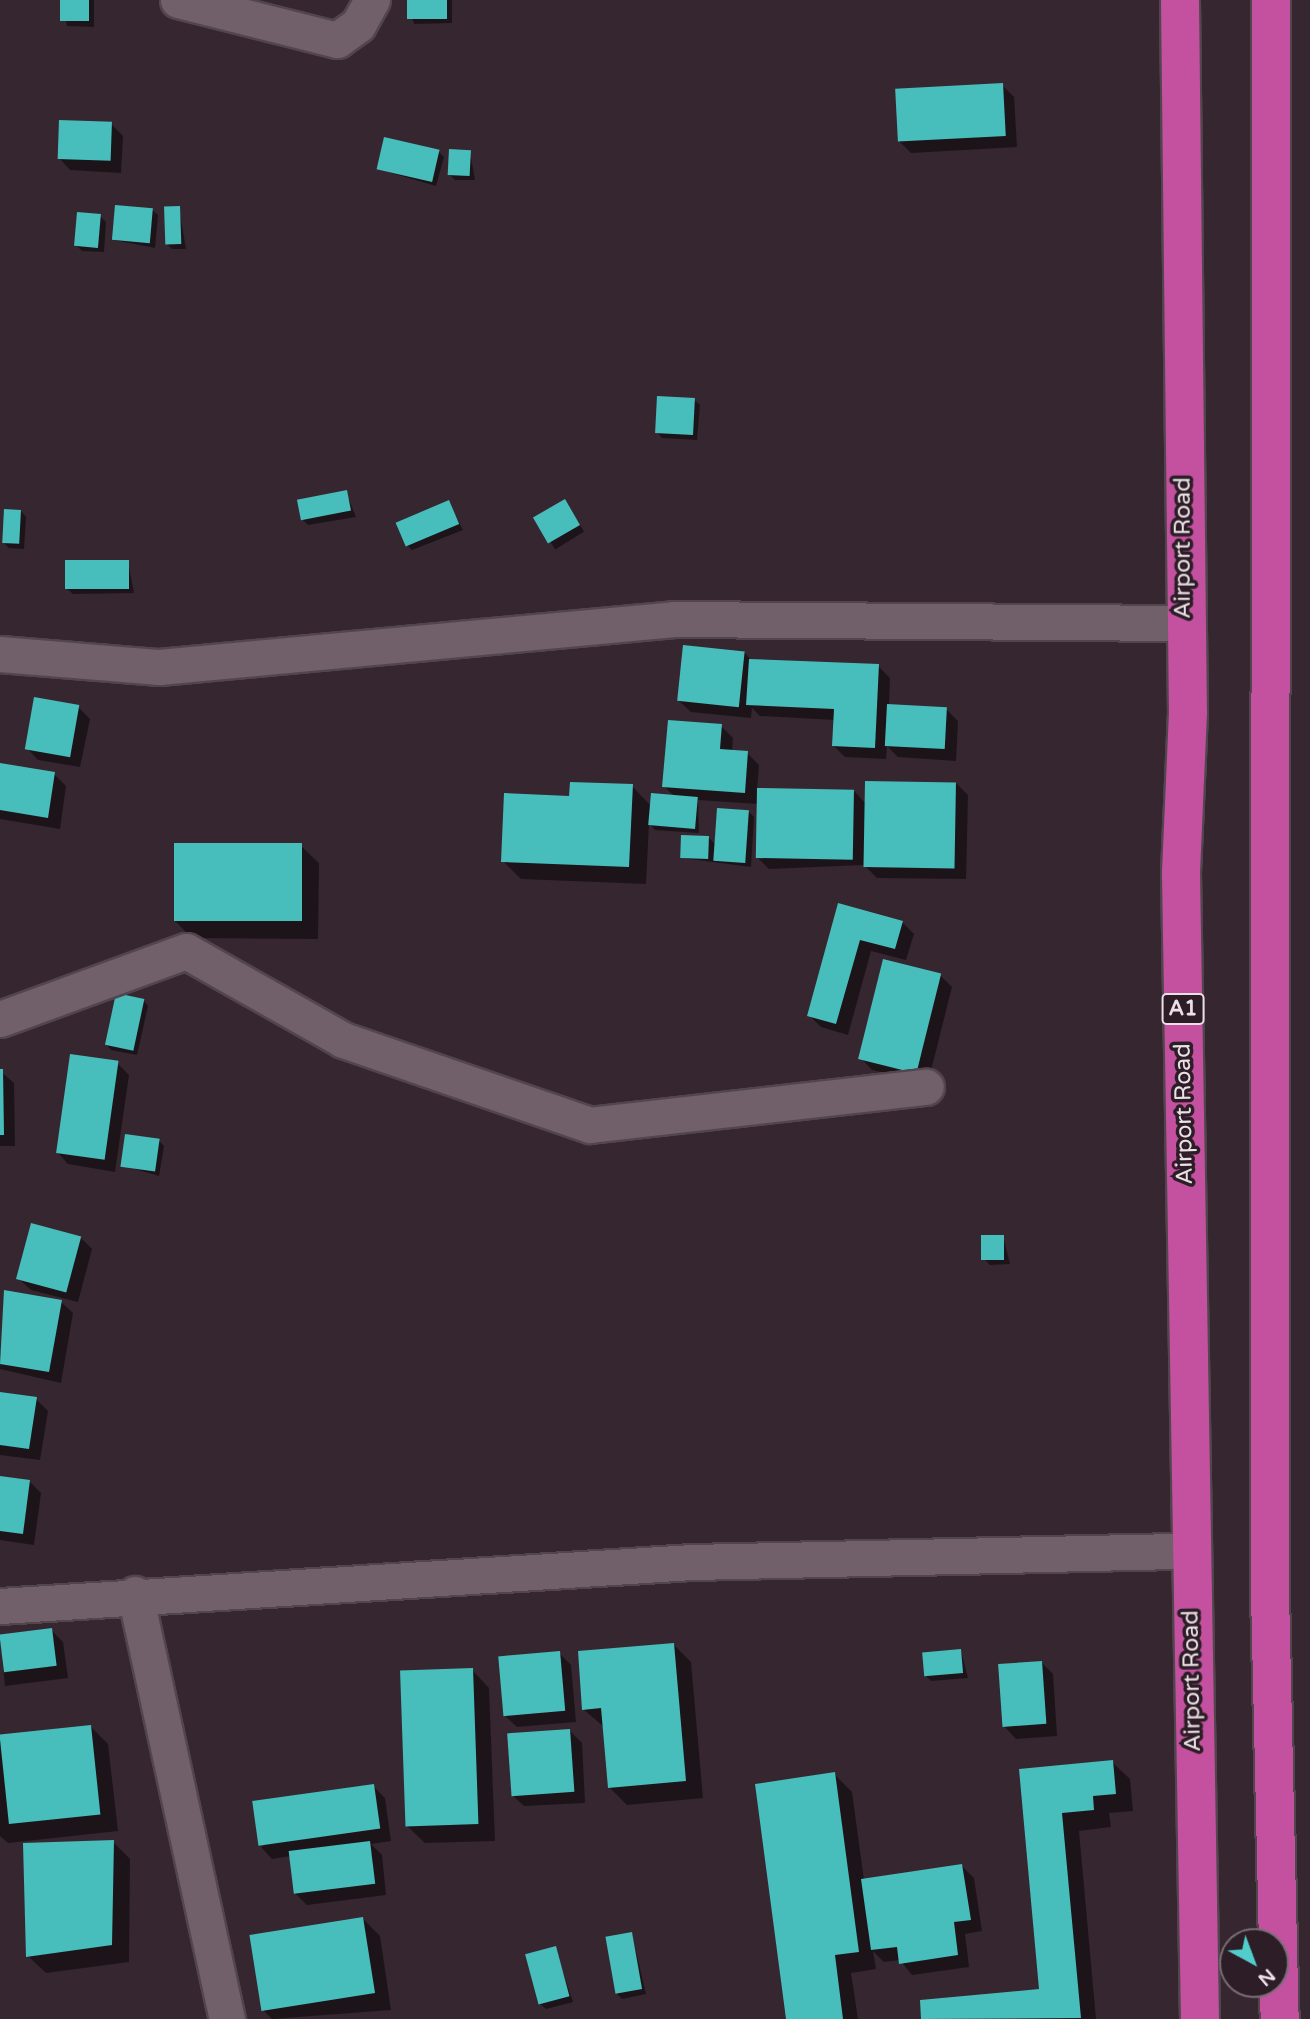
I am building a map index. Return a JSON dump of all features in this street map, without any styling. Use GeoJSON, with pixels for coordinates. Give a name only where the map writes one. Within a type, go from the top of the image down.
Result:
{"type":"FeatureCollection","features":[{"type":"Feature","properties":{"kind":"highway","name":"Airport Road"},"geometry":{"type":"LineString","coordinates":[[1180,0],[1189,1550],[1200,2019]]}},
{"type":"Feature","properties":{"kind":"highway"},"geometry":{"type":"LineString","coordinates":[[1271,0],[1270,1593],[1280,2019]]}},
{"type":"Feature","properties":{"kind":"street"},"geometry":{"type":"LineString","coordinates":[[178,0],[337,40],[358,25],[372,0]]}},
{"type":"Feature","properties":{"kind":"street"},"geometry":{"type":"LineString","coordinates":[[0,654],[159,667],[674,618],[1183,622]]}},
{"type":"Feature","properties":{"kind":"street"},"geometry":{"type":"LineString","coordinates":[[0,1019],[186,951],[343,1040],[590,1125],[926,1087]]}},
{"type":"Feature","properties":{"kind":"street"},"geometry":{"type":"LineString","coordinates":[[0,1606],[135,1594],[692,1562],[1189,1550]]}},
{"type":"Feature","properties":{"kind":"street"},"geometry":{"type":"LineString","coordinates":[[135,1594],[227,2019]]}},
{"type":"Feature","properties":{"kind":"building"},"geometry":{"type":"Polygon","coordinates":[[[60,0],[89,0],[89,21],[60,21],[60,0]]]}},
{"type":"Feature","properties":{"kind":"building"},"geometry":{"type":"Polygon","coordinates":[[[407,0],[447,0],[447,19],[407,19],[407,0]]]}},
{"type":"Feature","properties":{"kind":"building"},"geometry":{"type":"Polygon","coordinates":[[[1003,83],[1006,136],[898,142],[895,89],[1003,83]]]}},
{"type":"Feature","properties":{"kind":"building"},"geometry":{"type":"Polygon","coordinates":[[[59,120],[112,122],[111,161],[58,159],[59,120]]]}},
{"type":"Feature","properties":{"kind":"building"},"geometry":{"type":"Polygon","coordinates":[[[384,137],[440,150],[432,182],[377,169],[384,137]]]}},
{"type":"Feature","properties":{"kind":"building"},"geometry":{"type":"Polygon","coordinates":[[[449,149],[471,150],[470,176],[448,175],[449,149]]]}},
{"type":"Feature","properties":{"kind":"building"},"geometry":{"type":"Polygon","coordinates":[[[115,205],[153,208],[150,243],[112,240],[115,205]]]}},
{"type":"Feature","properties":{"kind":"building"},"geometry":{"type":"Polygon","coordinates":[[[180,206],[181,244],[165,245],[164,207],[180,206]]]}},
{"type":"Feature","properties":{"kind":"building"},"geometry":{"type":"Polygon","coordinates":[[[77,212],[101,214],[98,248],[74,246],[77,212]]]}},
{"type":"Feature","properties":{"kind":"building"},"geometry":{"type":"Polygon","coordinates":[[[657,396],[695,398],[693,435],[655,433],[657,396]]]}},
{"type":"Feature","properties":{"kind":"building"},"geometry":{"type":"Polygon","coordinates":[[[347,490],[351,511],[301,520],[297,500],[347,490]]]}},
{"type":"Feature","properties":{"kind":"building"},"geometry":{"type":"Polygon","coordinates":[[[565,499],[580,525],[548,543],[533,518],[565,499]]]}},
{"type":"Feature","properties":{"kind":"building"},"geometry":{"type":"Polygon","coordinates":[[[449,500],[459,524],[406,547],[396,523],[449,500]]]}},
{"type":"Feature","properties":{"kind":"building"},"geometry":{"type":"Polygon","coordinates":[[[4,509],[21,510],[19,544],[2,543],[4,509]]]}},
{"type":"Feature","properties":{"kind":"building"},"geometry":{"type":"Polygon","coordinates":[[[65,560],[129,560],[129,589],[65,589],[65,560]]]}},
{"type":"Feature","properties":{"kind":"building"},"geometry":{"type":"Polygon","coordinates":[[[683,645],[745,651],[739,707],[677,701],[683,645]]]}},
{"type":"Feature","properties":{"kind":"building"},"geometry":{"type":"Polygon","coordinates":[[[749,659],[879,664],[875,748],[832,746],[834,709],[746,705],[749,659]]]}},
{"type":"Feature","properties":{"kind":"building"},"geometry":{"type":"Polygon","coordinates":[[[34,697],[79,705],[70,757],[25,749],[34,697]]]}},
{"type":"Feature","properties":{"kind":"building"},"geometry":{"type":"Polygon","coordinates":[[[887,704],[947,707],[945,749],[885,746],[887,704]]]}},
{"type":"Feature","properties":{"kind":"building"},"geometry":{"type":"Polygon","coordinates":[[[668,720],[722,724],[720,749],[748,751],[745,793],[662,787],[668,720]]]}},
{"type":"Feature","properties":{"kind":"building"},"geometry":{"type":"Polygon","coordinates":[[[0,763],[55,772],[48,818],[0,810],[0,763]]]}},
{"type":"Feature","properties":{"kind":"building"},"geometry":{"type":"Polygon","coordinates":[[[865,781],[956,783],[954,869],[863,867],[865,781]]]}},
{"type":"Feature","properties":{"kind":"building"},"geometry":{"type":"Polygon","coordinates":[[[570,782],[633,784],[629,867],[501,862],[504,793],[569,796],[570,782]]]}},
{"type":"Feature","properties":{"kind":"building"},"geometry":{"type":"Polygon","coordinates":[[[757,788],[854,790],[853,860],[756,858],[757,788]]]}},
{"type":"Feature","properties":{"kind":"building"},"geometry":{"type":"Polygon","coordinates":[[[651,793],[698,797],[695,829],[648,825],[651,793]]]}},
{"type":"Feature","properties":{"kind":"building"},"geometry":{"type":"Polygon","coordinates":[[[717,808],[749,810],[745,863],[713,861],[717,808]]]}},
{"type":"Feature","properties":{"kind":"building"},"geometry":{"type":"Polygon","coordinates":[[[681,835],[709,836],[708,859],[680,858],[681,835]]]}},
{"type":"Feature","properties":{"kind":"building"},"geometry":{"type":"Polygon","coordinates":[[[174,843],[302,843],[302,921],[174,921],[174,843]]]}},
{"type":"Feature","properties":{"kind":"building"},"geometry":{"type":"Polygon","coordinates":[[[838,903],[903,921],[895,949],[860,940],[836,1024],[807,1016],[838,903]]]}},
{"type":"Feature","properties":{"kind":"building"},"geometry":{"type":"Polygon","coordinates":[[[883,959],[941,974],[916,1073],[858,1059],[883,959]]]}},
{"type":"Feature","properties":{"kind":"building"},"geometry":{"type":"Polygon","coordinates":[[[116,993],[144,999],[133,1051],[105,1045],[116,993]]]}},
{"type":"Feature","properties":{"kind":"building"},"geometry":{"type":"Polygon","coordinates":[[[70,1054],[119,1061],[105,1160],[56,1153],[70,1054]]]}},
{"type":"Feature","properties":{"kind":"building"},"geometry":{"type":"Polygon","coordinates":[[[0,1069],[3,1069],[4,1135],[0,1135],[0,1069]]]}},
{"type":"Feature","properties":{"kind":"building"},"geometry":{"type":"Polygon","coordinates":[[[125,1134],[160,1139],[155,1172],[120,1167],[125,1134]]]}},
{"type":"Feature","properties":{"kind":"building"},"geometry":{"type":"Polygon","coordinates":[[[31,1223],[81,1236],[66,1292],[16,1279],[31,1223]]]}},
{"type":"Feature","properties":{"kind":"building"},"geometry":{"type":"Polygon","coordinates":[[[981,1235],[1004,1235],[1004,1260],[981,1260],[981,1235]]]}},
{"type":"Feature","properties":{"kind":"building"},"geometry":{"type":"Polygon","coordinates":[[[4,1290],[62,1300],[49,1372],[0,1364],[4,1290]]]}},
{"type":"Feature","properties":{"kind":"building"},"geometry":{"type":"Polygon","coordinates":[[[0,1392],[37,1397],[29,1449],[0,1445],[0,1392]]]}},
{"type":"Feature","properties":{"kind":"building"},"geometry":{"type":"Polygon","coordinates":[[[0,1476],[30,1480],[23,1534],[0,1531],[0,1476]]]}},
{"type":"Feature","properties":{"kind":"building"},"geometry":{"type":"Polygon","coordinates":[[[52,1628],[57,1666],[4,1672],[0,1634],[52,1628]]]}},
{"type":"Feature","properties":{"kind":"building"},"geometry":{"type":"Polygon","coordinates":[[[674,1643],[686,1781],[608,1788],[601,1708],[582,1710],[578,1651],[674,1643]]]}},
{"type":"Feature","properties":{"kind":"building"},"geometry":{"type":"Polygon","coordinates":[[[961,1649],[963,1673],[924,1676],[922,1652],[961,1649]]]}},
{"type":"Feature","properties":{"kind":"building"},"geometry":{"type":"Polygon","coordinates":[[[560,1651],[565,1711],[503,1716],[498,1656],[560,1651]]]}},
{"type":"Feature","properties":{"kind":"building"},"geometry":{"type":"Polygon","coordinates":[[[1042,1661],[1046,1724],[1003,1727],[998,1664],[1042,1661]]]}},
{"type":"Feature","properties":{"kind":"building"},"geometry":{"type":"Polygon","coordinates":[[[473,1668],[478,1824],[405,1826],[400,1671],[473,1668]]]}},
{"type":"Feature","properties":{"kind":"building"},"geometry":{"type":"Polygon","coordinates":[[[91,1725],[100,1815],[9,1824],[0,1735],[91,1725]]]}},
{"type":"Feature","properties":{"kind":"building"},"geometry":{"type":"Polygon","coordinates":[[[570,1729],[574,1792],[512,1796],[507,1733],[570,1729]]]}},
{"type":"Feature","properties":{"kind":"building"},"geometry":{"type":"Polygon","coordinates":[[[1113,1760],[1116,1794],[1093,1796],[1094,1810],[1062,1813],[1081,2018],[921,2019],[920,2000],[1039,1989],[1019,1769],[1113,1760]]]}},
{"type":"Feature","properties":{"kind":"building"},"geometry":{"type":"Polygon","coordinates":[[[835,1772],[859,1952],[835,1955],[843,2019],[786,2019],[755,1784],[835,1772]]]}},
{"type":"Feature","properties":{"kind":"building"},"geometry":{"type":"Polygon","coordinates":[[[374,1784],[380,1829],[258,1846],[252,1801],[374,1784]]]}},
{"type":"Feature","properties":{"kind":"building"},"geometry":{"type":"Polygon","coordinates":[[[114,1840],[112,1945],[26,1957],[23,1843],[114,1840]]]}},
{"type":"Feature","properties":{"kind":"building"},"geometry":{"type":"Polygon","coordinates":[[[370,1841],[375,1884],[294,1894],[289,1851],[370,1841]]]}},
{"type":"Feature","properties":{"kind":"building"},"geometry":{"type":"Polygon","coordinates":[[[962,1864],[971,1920],[954,1922],[958,1955],[899,1964],[897,1947],[871,1950],[861,1879],[962,1864]]]}},
{"type":"Feature","properties":{"kind":"building"},"geometry":{"type":"Polygon","coordinates":[[[363,1917],[375,1993],[261,2011],[249,1935],[363,1917]]]}},
{"type":"Feature","properties":{"kind":"building"},"geometry":{"type":"Polygon","coordinates":[[[632,1932],[642,1989],[615,1994],[605,1937],[632,1932]]]}},
{"type":"Feature","properties":{"kind":"building"},"geometry":{"type":"Polygon","coordinates":[[[556,1946],[569,1996],[539,2005],[525,1954],[556,1946]]]}}]}
